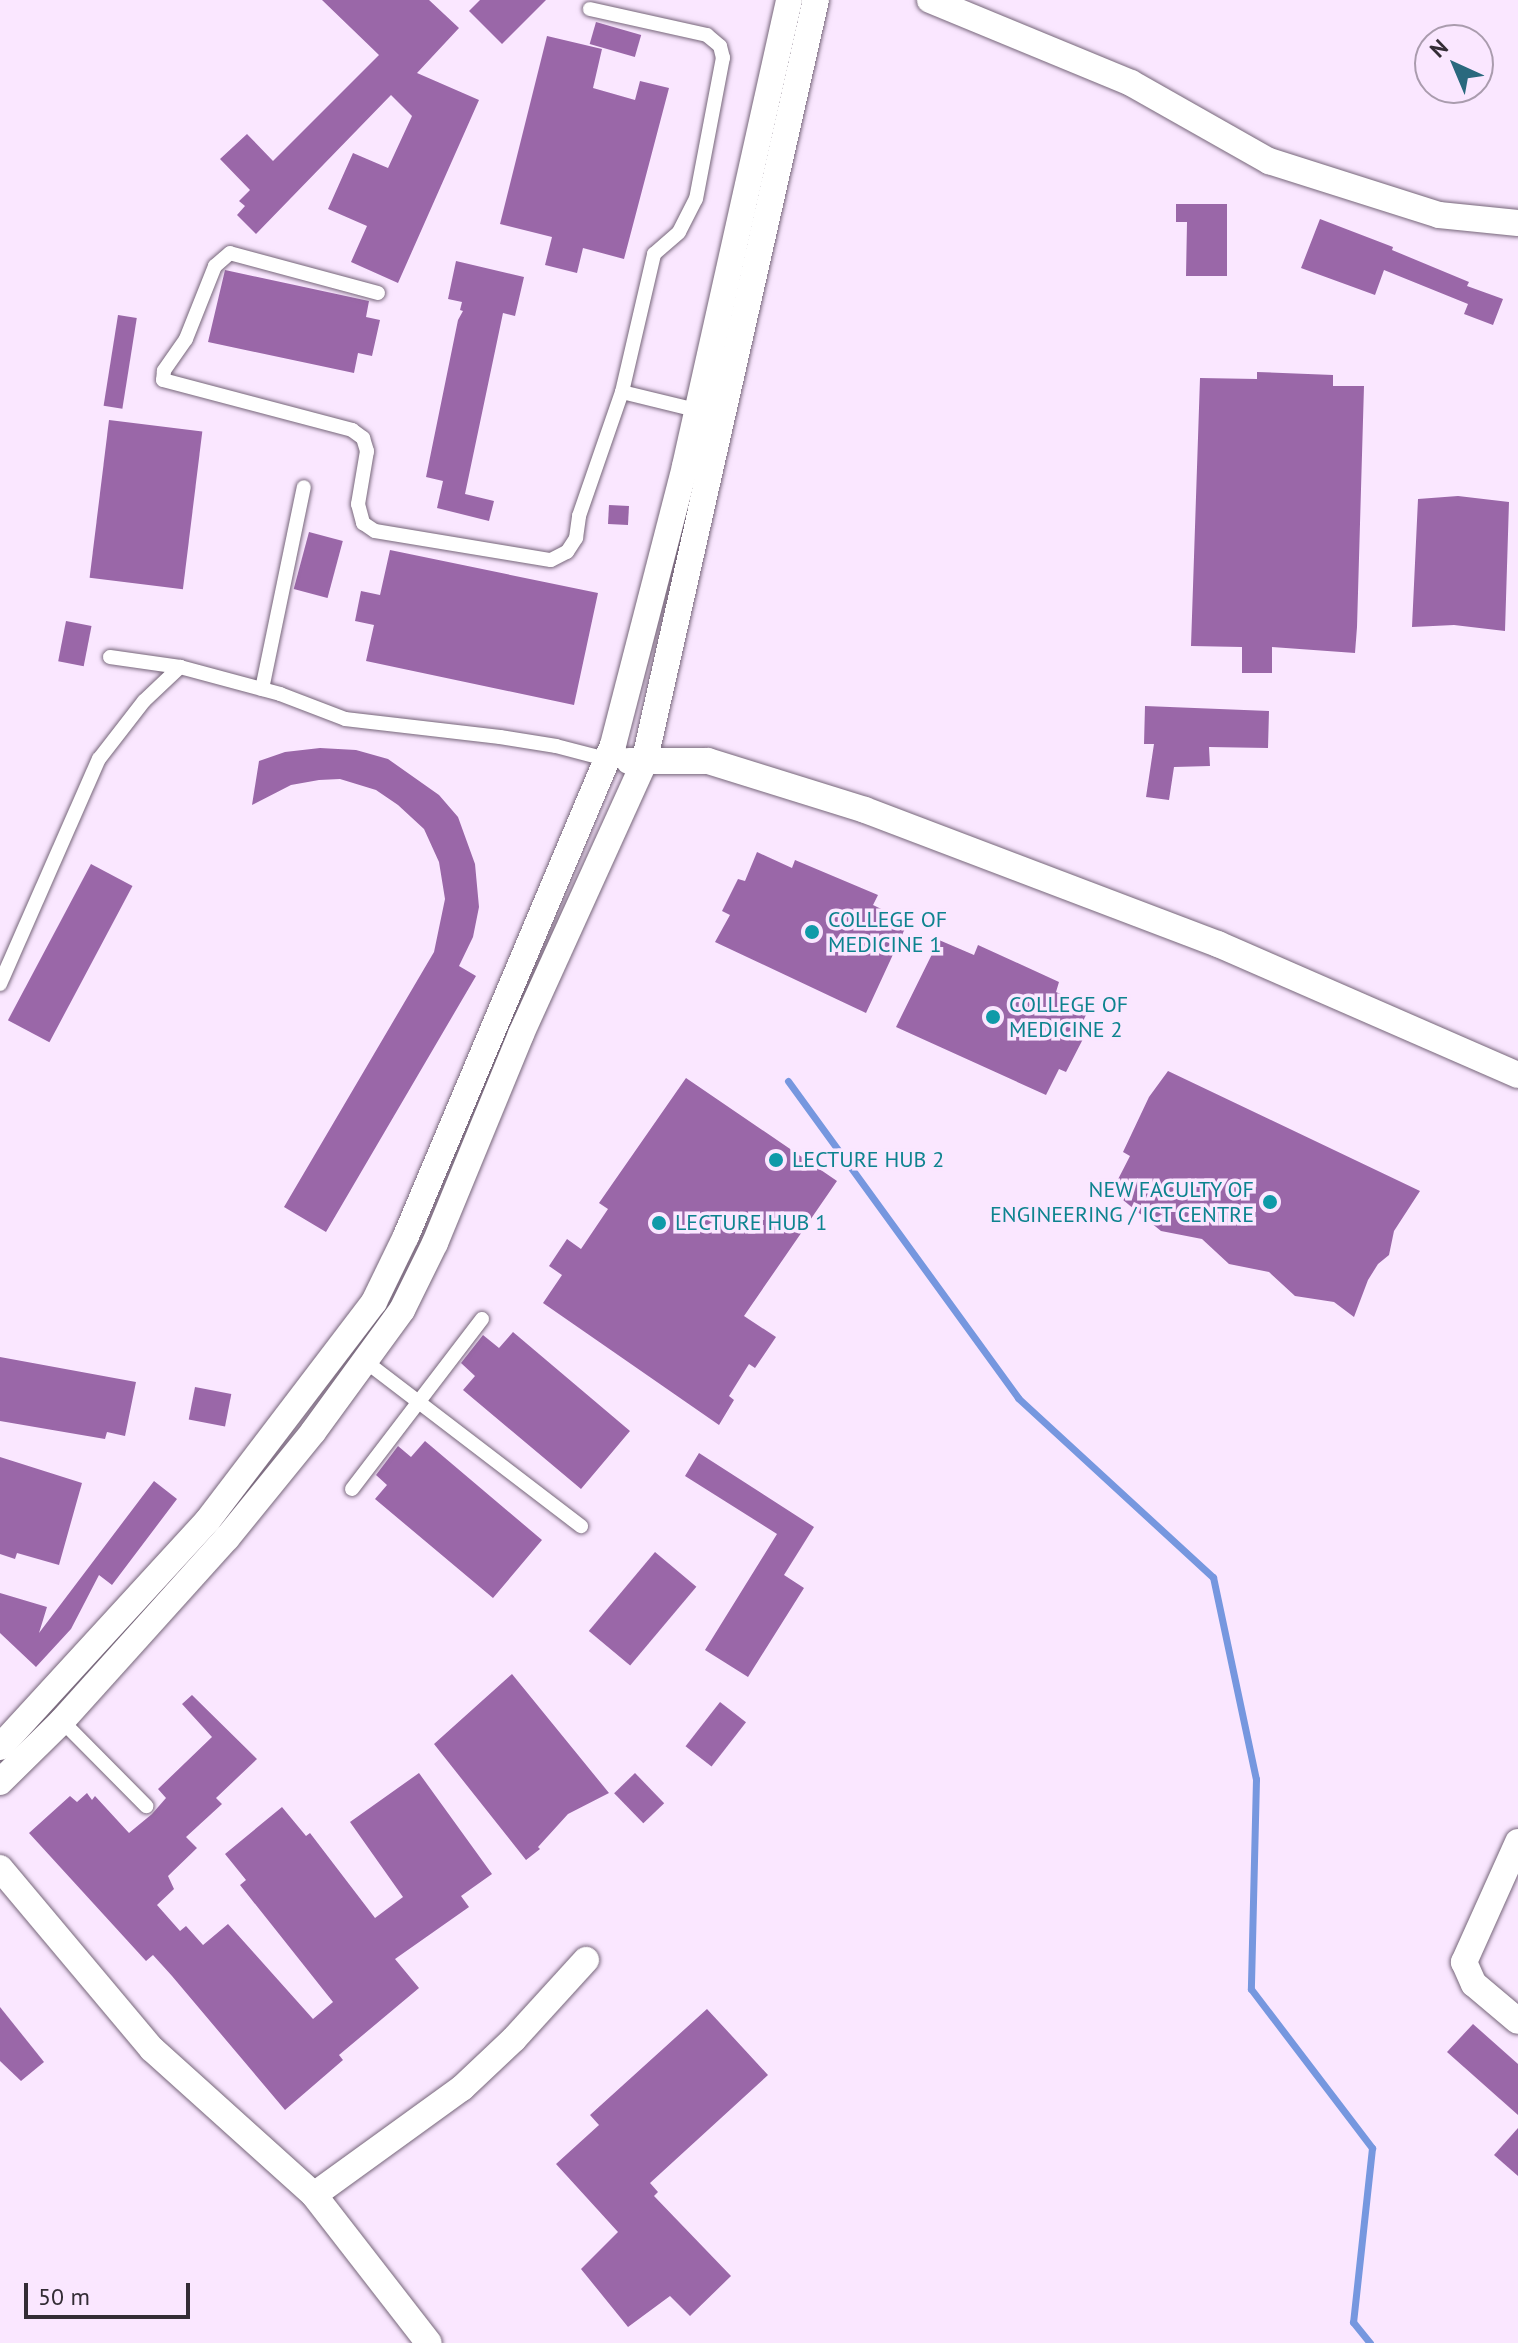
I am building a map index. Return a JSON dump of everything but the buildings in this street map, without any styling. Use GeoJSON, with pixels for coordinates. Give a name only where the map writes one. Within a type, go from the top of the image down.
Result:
{"type":"FeatureCollection","features":[{"type":"Feature","properties":{"kind":"street"},"geometry":{"type":"LineString","coordinates":[[0,1782],[11,1741],[208,1520],[374,1302],[406,1236],[613,745],[697,410],[789,0]]}},
{"type":"Feature","properties":{"kind":"street"},"geometry":{"type":"LineString","coordinates":[[11,1741],[62,1721],[227,1538],[334,1404],[402,1310],[435,1243],[521,1034],[644,763],[816,0]]}},
{"type":"Feature","properties":{"kind":"street"},"geometry":{"type":"LineString","coordinates":[[930,0],[1131,83],[1269,161],[1439,215],[1518,223]]}},
{"type":"Feature","properties":{"kind":"street"},"geometry":{"type":"LineString","coordinates":[[606,759],[644,763],[708,761],[865,810],[1218,944],[1518,1075]]}},
{"type":"Feature","properties":{"kind":"street"},"geometry":{"type":"LineString","coordinates":[[311,1388],[334,1404]]}},
{"type":"Feature","properties":{"kind":"street"},"geometry":{"type":"LineString","coordinates":[[1518,1842],[1464,1962],[1474,1984],[1518,2021]]}},
{"type":"Feature","properties":{"kind":"street"},"geometry":{"type":"LineString","coordinates":[[0,1868],[152,2049],[314,2195],[429,2343]]}},
{"type":"Feature","properties":{"kind":"street"},"geometry":{"type":"LineString","coordinates":[[314,2195],[462,2088],[514,2039],[586,1960]]}},
{"type":"Feature","properties":{"kind":"lane"},"geometry":{"type":"LineString","coordinates":[[378,293],[230,253],[215,266],[186,339],[164,371],[163,380],[352,430],[363,438],[367,451],[358,504],[363,523],[375,531],[551,560],[567,552],[576,538],[579,516],[622,392],[654,254],[679,232],[696,199],[723,58],[720,46],[707,35],[590,9]]}},
{"type":"Feature","properties":{"kind":"lane"},"geometry":{"type":"LineString","coordinates":[[622,392],[724,416]]}},
{"type":"Feature","properties":{"kind":"lane"},"geometry":{"type":"LineString","coordinates":[[262,689],[304,487]]}},
{"type":"Feature","properties":{"kind":"lane"},"geometry":{"type":"LineString","coordinates":[[110,657],[180,667],[262,689],[345,719],[500,737],[556,746],[606,759]]}},
{"type":"Feature","properties":{"kind":"lane"},"geometry":{"type":"LineString","coordinates":[[0,984],[99,759],[144,701],[180,667]]}},
{"type":"Feature","properties":{"kind":"lane"},"geometry":{"type":"LineString","coordinates":[[352,1489],[482,1319]]}},
{"type":"Feature","properties":{"kind":"lane"},"geometry":{"type":"LineString","coordinates":[[365,1361],[581,1526]]}},
{"type":"Feature","properties":{"kind":"lane"},"geometry":{"type":"LineString","coordinates":[[62,1721],[146,1806]]}},
{"type":"Feature","properties":{"kind":"waterway"},"geometry":{"type":"LineString","coordinates":[[788,1081],[1018,1398],[1213,1577],[1256,1779],[1251,1989],[1372,2148],[1353,2322],[1370,2343]]}},
{"type":"Feature","properties":{"kind":"place","name":"COLLEGE OF MEDICINE 1"},"geometry":{"type":"Point","coordinates":[812,932]}},
{"type":"Feature","properties":{"kind":"place","name":"COLLEGE OF MEDICINE 2"},"geometry":{"type":"Point","coordinates":[993,1017]}},
{"type":"Feature","properties":{"kind":"place","name":"LECTURE HUB 2"},"geometry":{"type":"Point","coordinates":[776,1160]}},
{"type":"Feature","properties":{"kind":"place","name":"NEW FACULTY OF ENGINEERING / ICT CENTRE"},"geometry":{"type":"Point","coordinates":[1270,1202]}},
{"type":"Feature","properties":{"kind":"place","name":"LECTURE HUB 1"},"geometry":{"type":"Point","coordinates":[659,1223]}}]}
